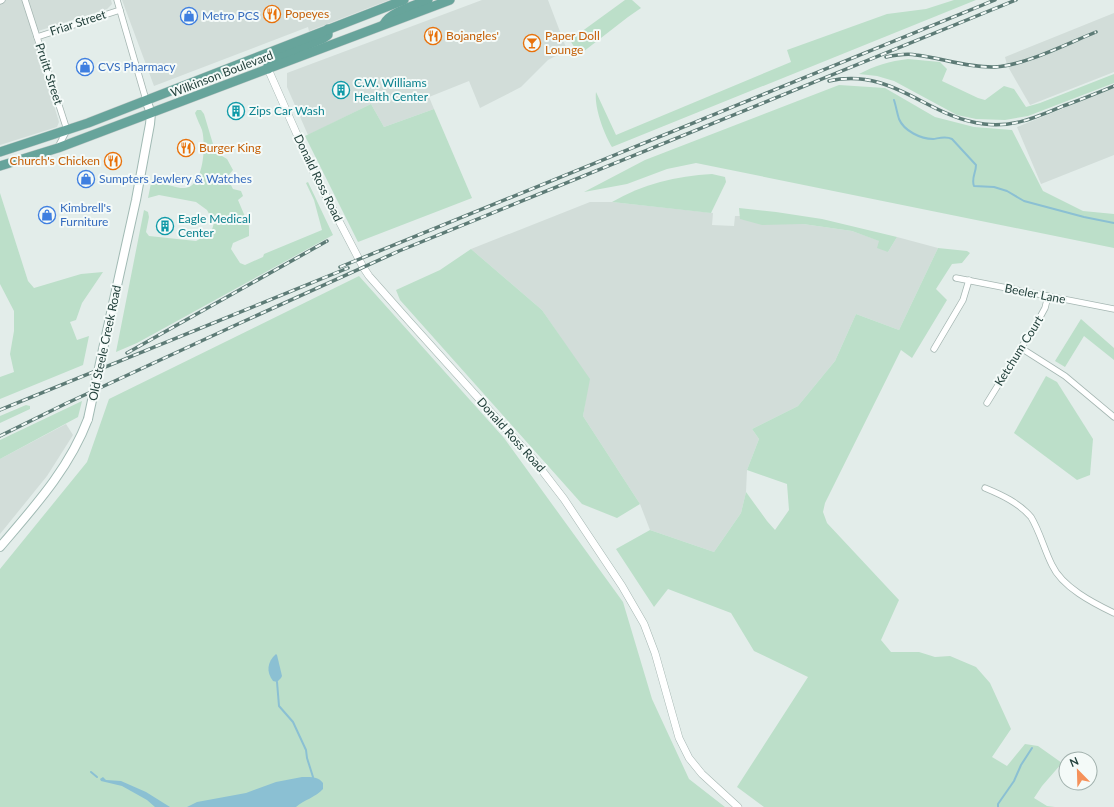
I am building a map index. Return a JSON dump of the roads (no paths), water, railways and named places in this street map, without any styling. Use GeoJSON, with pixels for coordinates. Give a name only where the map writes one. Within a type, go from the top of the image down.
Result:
{"type":"FeatureCollection","features":[{"type":"Feature","properties":{"kind":"main road","name":"Wilkinson Boulevard"},"geometry":{"type":"LineString","coordinates":[[0,152],[67,130],[404,0]]}},
{"type":"Feature","properties":{"kind":"main road"},"geometry":{"type":"LineString","coordinates":[[383,25],[386,19],[392,15],[428,0]]}},
{"type":"Feature","properties":{"kind":"main road","name":"Wilkinson Boulevard"},"geometry":{"type":"LineString","coordinates":[[0,166],[58,148],[450,0]]}},
{"type":"Feature","properties":{"kind":"main road"},"geometry":{"type":"LineString","coordinates":[[268,69],[268,65],[271,60],[324,38],[328,35],[328,30]]}},
{"type":"Feature","properties":{"kind":"main road"},"geometry":{"type":"LineString","coordinates":[[146,100],[151,113]]}},
{"type":"Feature","properties":{"kind":"main road","name":"Old Steele Creek Road"},"geometry":{"type":"LineString","coordinates":[[0,547],[69,460],[88,419],[136,200],[151,113]]}},
{"type":"Feature","properties":{"kind":"street","name":"Pruitt Street"},"geometry":{"type":"LineString","coordinates":[[25,0],[67,130]]}},
{"type":"Feature","properties":{"kind":"street"},"geometry":{"type":"LineString","coordinates":[[117,0],[146,100]]}},
{"type":"Feature","properties":{"kind":"street","name":"Friar Street"},"geometry":{"type":"LineString","coordinates":[[37,37],[120,10]]}},
{"type":"Feature","properties":{"kind":"street","name":"Donald Ross Road"},"geometry":{"type":"LineString","coordinates":[[268,69],[314,173],[363,267],[369,276],[534,460],[564,499],[622,586],[644,624],[655,653],[682,746],[689,758],[702,774],[738,807]]}},
{"type":"Feature","properties":{"kind":"street"},"geometry":{"type":"LineString","coordinates":[[58,148],[67,130]]}},
{"type":"Feature","properties":{"kind":"street","name":"Beeler Lane"},"geometry":{"type":"LineString","coordinates":[[956,278],[1114,309]]}},
{"type":"Feature","properties":{"kind":"street"},"geometry":{"type":"LineString","coordinates":[[934,350],[963,300],[969,280]]}},
{"type":"Feature","properties":{"kind":"street","name":"Ketchum Court"},"geometry":{"type":"LineString","coordinates":[[987,403],[1043,312],[1048,296]]}},
{"type":"Feature","properties":{"kind":"street"},"geometry":{"type":"LineString","coordinates":[[1021,348],[1065,376],[1114,417]]}},
{"type":"Feature","properties":{"kind":"street"},"geometry":{"type":"LineString","coordinates":[[985,488],[1008,498],[1026,511],[1031,517],[1052,565],[1063,580],[1083,596],[1114,613]]}},
{"type":"Feature","properties":{"kind":"water"},"geometry":{"type":"Polygon","coordinates":[[[276,654],[282,676],[277,682],[273,681],[268,671],[269,664],[276,654]]]}},
{"type":"Feature","properties":{"kind":"water"},"geometry":{"type":"Polygon","coordinates":[[[103,777],[106,780],[121,781],[146,792],[170,807],[155,807],[147,800],[122,786],[101,781],[100,779],[103,777]]]}},
{"type":"Feature","properties":{"kind":"water"},"geometry":{"type":"Polygon","coordinates":[[[302,777],[314,777],[319,779],[323,783],[323,789],[296,807],[187,807],[197,802],[246,793],[276,782],[302,777]]]}},
{"type":"Feature","properties":{"kind":"waterway"},"geometry":{"type":"LineString","coordinates":[[894,100],[901,123],[913,134],[928,139],[945,137],[952,139],[976,165],[973,180],[974,186],[994,187],[1007,191],[1024,201],[1084,217],[1114,223]]}},
{"type":"Feature","properties":{"kind":"waterway"},"geometry":{"type":"LineString","coordinates":[[277,682],[279,706],[293,722],[306,750],[313,777],[312,779]]}},
{"type":"Feature","properties":{"kind":"waterway"},"geometry":{"type":"LineString","coordinates":[[998,807],[998,804],[1014,781],[1021,765],[1032,748]]}},
{"type":"Feature","properties":{"kind":"waterway"},"geometry":{"type":"LineString","coordinates":[[91,772],[97,777]]}},
{"type":"Feature","properties":{"kind":"railway"},"geometry":{"type":"LineString","coordinates":[[340,267],[995,0]]}},
{"type":"Feature","properties":{"kind":"railway"},"geometry":{"type":"LineString","coordinates":[[0,436],[65,404],[399,251],[1016,0]]}},
{"type":"Feature","properties":{"kind":"railway"},"geometry":{"type":"LineString","coordinates":[[886,57],[901,54],[912,54],[975,66],[995,67],[1033,58],[1096,32]]}},
{"type":"Feature","properties":{"kind":"railway"},"geometry":{"type":"LineString","coordinates":[[829,81],[852,79],[872,81],[891,87],[963,120],[994,125],[1014,123],[1034,118],[1114,86]]}},
{"type":"Feature","properties":{"kind":"railway"},"geometry":{"type":"LineString","coordinates":[[127,353],[327,241]]}},
{"type":"Feature","properties":{"kind":"railway"},"geometry":{"type":"LineString","coordinates":[[0,410],[348,268]]}},
{"type":"Feature","properties":{"kind":"place","name":"Popeyes"},"geometry":{"type":"Point","coordinates":[272,14]}},
{"type":"Feature","properties":{"kind":"place","name":"Metro PCS"},"geometry":{"type":"Point","coordinates":[189,16]}},
{"type":"Feature","properties":{"kind":"place","name":"Bojangles'"},"geometry":{"type":"Point","coordinates":[433,36]}},
{"type":"Feature","properties":{"kind":"place","name":"Paper Doll Lounge"},"geometry":{"type":"Point","coordinates":[532,43]}},
{"type":"Feature","properties":{"kind":"place","name":"CVS Pharmacy"},"geometry":{"type":"Point","coordinates":[85,67]}},
{"type":"Feature","properties":{"kind":"place","name":"C.W. Williams Health Center"},"geometry":{"type":"Point","coordinates":[341,90]}},
{"type":"Feature","properties":{"kind":"place","name":"Zips Car Wash"},"geometry":{"type":"Point","coordinates":[236,111]}},
{"type":"Feature","properties":{"kind":"place","name":"Burger King"},"geometry":{"type":"Point","coordinates":[186,148]}},
{"type":"Feature","properties":{"kind":"place","name":"Church's Chicken"},"geometry":{"type":"Point","coordinates":[113,161]}},
{"type":"Feature","properties":{"kind":"place","name":"Sumpters Jewlery & Watches"},"geometry":{"type":"Point","coordinates":[86,179]}},
{"type":"Feature","properties":{"kind":"place","name":"Kimbrell's Furniture"},"geometry":{"type":"Point","coordinates":[47,215]}},
{"type":"Feature","properties":{"kind":"place","name":"Eagle Medical Center"},"geometry":{"type":"Point","coordinates":[165,226]}}]}
